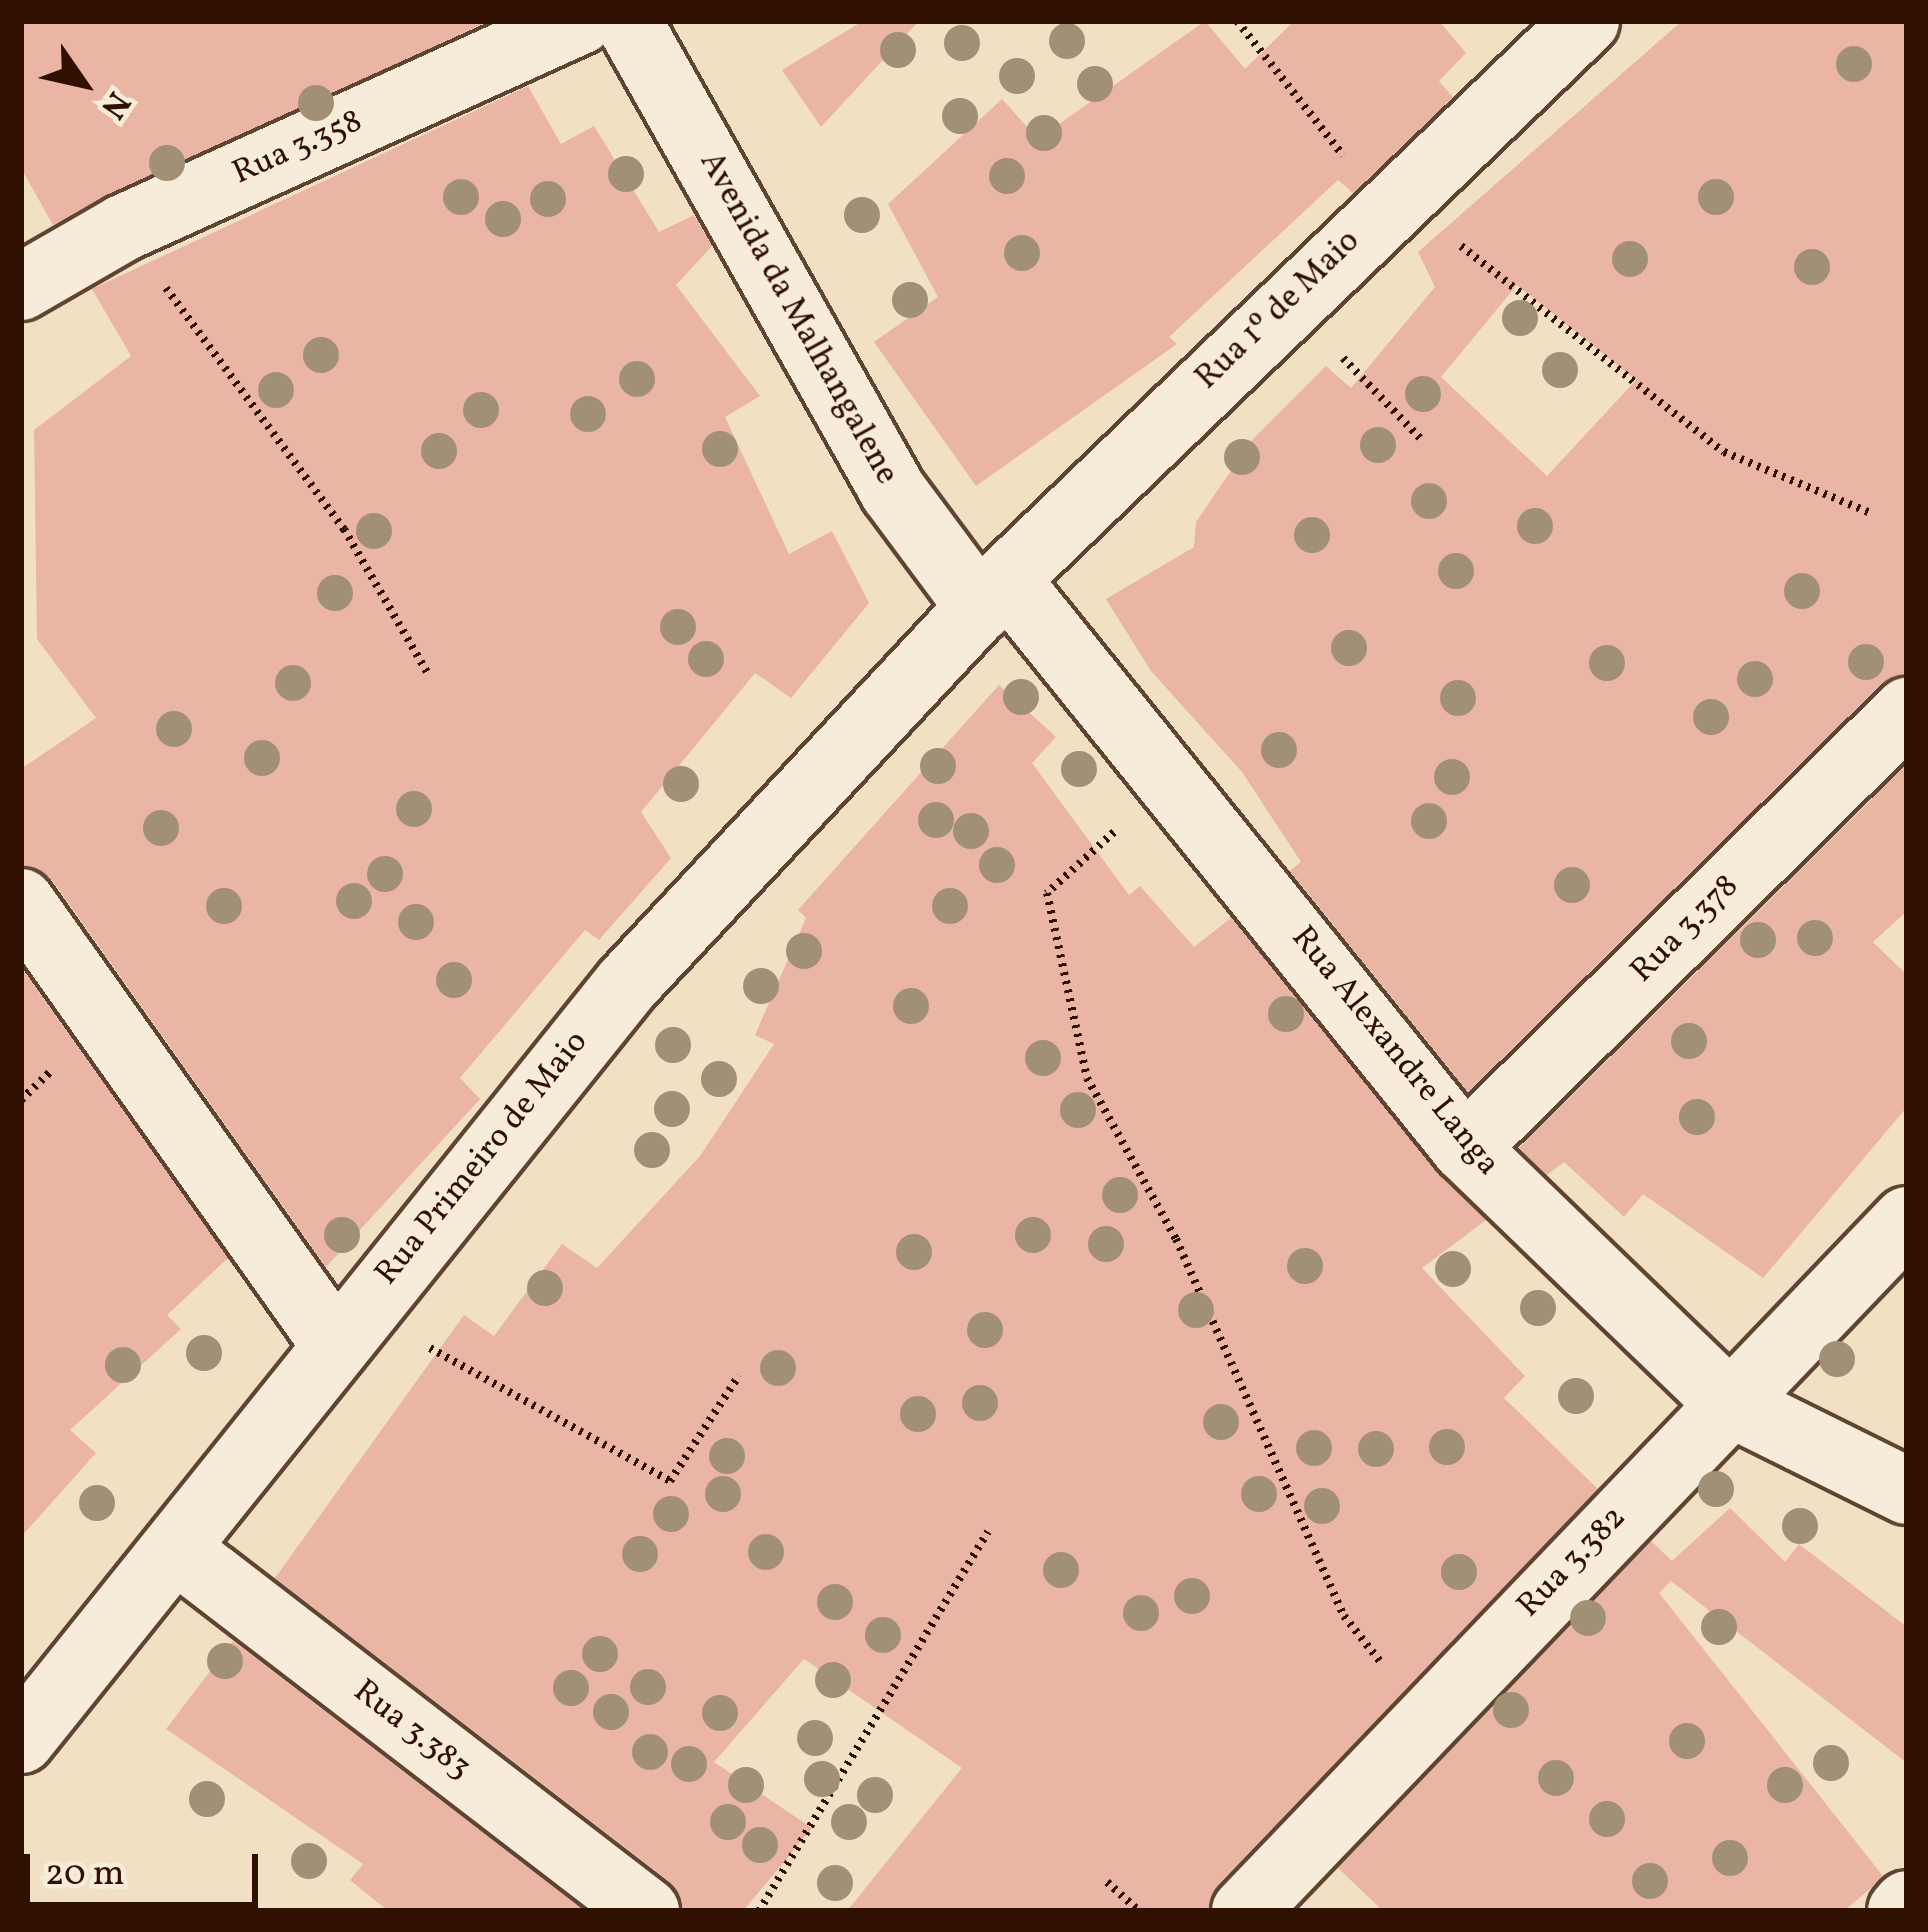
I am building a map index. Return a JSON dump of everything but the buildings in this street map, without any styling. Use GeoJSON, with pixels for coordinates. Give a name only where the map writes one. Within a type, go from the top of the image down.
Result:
{"type":"FeatureCollection","features":[{"type":"Feature","properties":{"kind":"street","name":"Rua 3.358"},"geometry":{"type":"LineString","coordinates":[[21,287],[123,229],[580,21]]}},
{"type":"Feature","properties":{"kind":"street","name":"Avenida da Malhangalene"},"geometry":{"type":"LineString","coordinates":[[628,21],[893,491],[993,593]]}},
{"type":"Feature","properties":{"kind":"street","name":"Rua 1º de Maio"},"geometry":{"type":"LineString","coordinates":[[993,593],[1288,300],[1586,21]]}},
{"type":"Feature","properties":{"kind":"street","name":"Rua Alexandre Langa"},"geometry":{"type":"LineString","coordinates":[[993,593],[1174,780],[1465,1148],[1728,1402],[1907,1490]]}},
{"type":"Feature","properties":{"kind":"street","name":"Rua Primeiro de Maio"},"geometry":{"type":"LineString","coordinates":[[21,1741],[177,1550],[333,1342],[628,983],[993,593]]}},
{"type":"Feature","properties":{"kind":"street","name":"Rua 3.378"},"geometry":{"type":"LineString","coordinates":[[1465,1148],[1907,711]]}},
{"type":"Feature","properties":{"kind":"street"},"geometry":{"type":"LineString","coordinates":[[21,902],[333,1342]]}},
{"type":"Feature","properties":{"kind":"street","name":"Rua 3.382"},"geometry":{"type":"LineString","coordinates":[[1245,1911],[1907,1220]]}},
{"type":"Feature","properties":{"kind":"street","name":"Rua 3.383"},"geometry":{"type":"LineString","coordinates":[[177,1550],[646,1911]]}},
{"type":"Feature","properties":{"kind":"path"},"geometry":{"type":"LineString","coordinates":[[1238,21],[1394,200],[1576,344],[1724,452],[1873,514]]}},
{"type":"Feature","properties":{"kind":"path"},"geometry":{"type":"LineString","coordinates":[[123,229],[344,530],[427,672]]}},
{"type":"Feature","properties":{"kind":"path"},"geometry":{"type":"LineString","coordinates":[[1288,300],[1420,438]]}},
{"type":"Feature","properties":{"kind":"path"},"geometry":{"type":"LineString","coordinates":[[1174,780],[1047,893],[1087,1078],[1177,1239],[1344,1616],[1395,1681]]}},
{"type":"Feature","properties":{"kind":"path"},"geometry":{"type":"LineString","coordinates":[[417,1340],[670,1480],[739,1376]]}},
{"type":"Feature","properties":{"kind":"path"},"geometry":{"type":"LineString","coordinates":[[759,1911],[988,1532]]}},
{"type":"Feature","properties":{"kind":"path"},"geometry":{"type":"LineString","coordinates":[[1107,1882],[1138,1911]]}}]}
